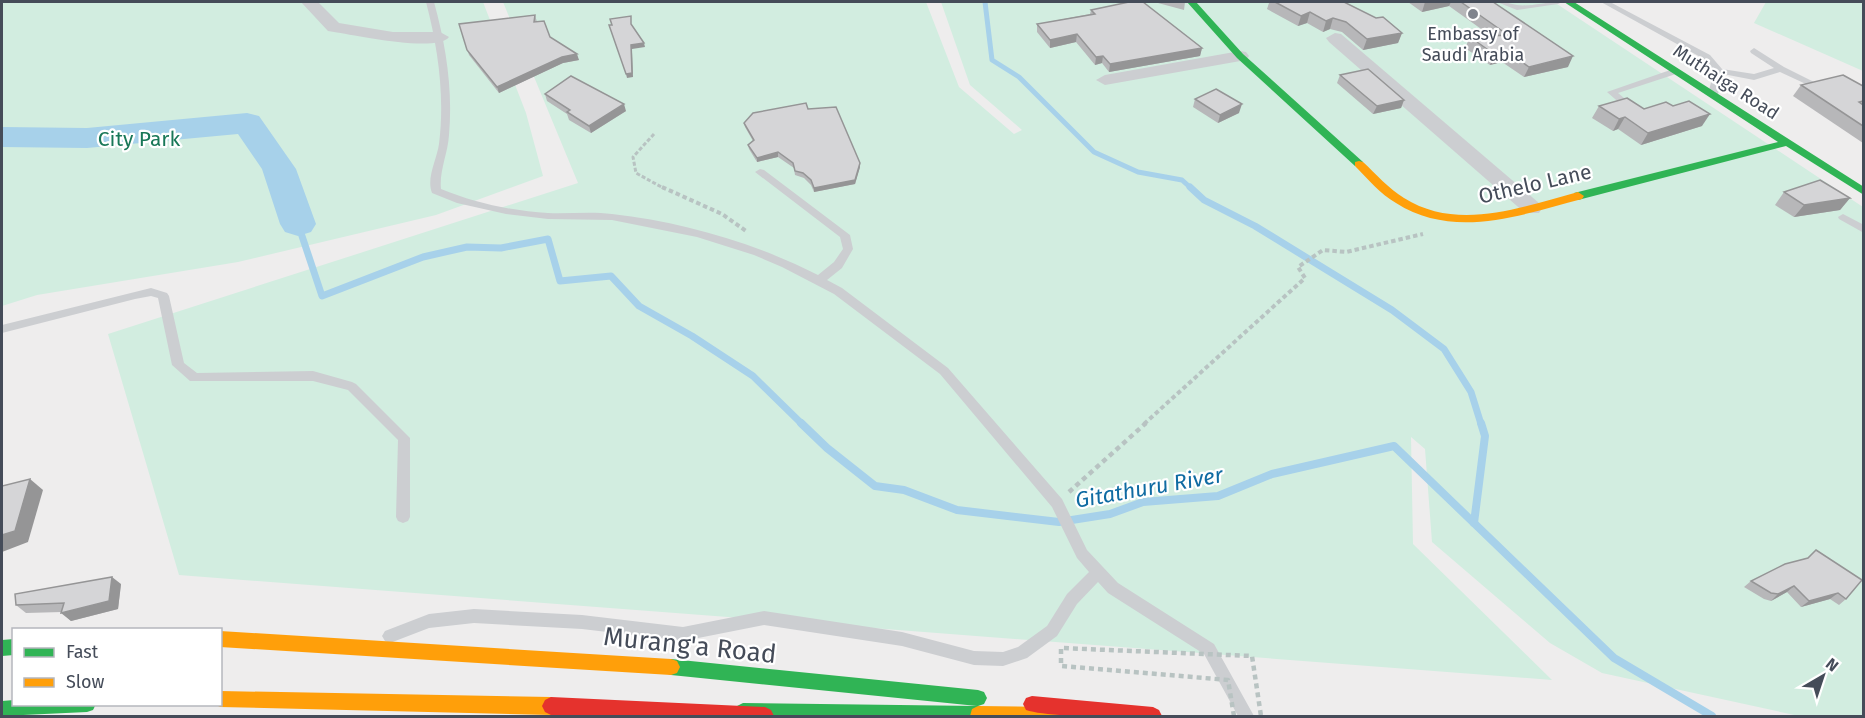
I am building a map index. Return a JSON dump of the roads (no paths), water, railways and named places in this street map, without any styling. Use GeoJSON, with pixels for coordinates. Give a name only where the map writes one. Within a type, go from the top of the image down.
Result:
{"type":"FeatureCollection","features":[{"type":"Feature","properties":{"kind":"main road","name":"Othelo Lane"},"geometry":{"type":"LineString","coordinates":[[1191,2],[1240,56],[1399,201],[1421,214],[1466,220],[1490,218],[1786,143]]}},
{"type":"Feature","properties":{"kind":"main road","name":"Muthaiga Road"},"geometry":{"type":"LineString","coordinates":[[1569,2],[1641,39],[1676,71],[1863,192]]}},
{"type":"Feature","properties":{"kind":"main road","name":"Murang'a Road"},"geometry":{"type":"LineString","coordinates":[[222,639],[624,662],[1153,717]]}},
{"type":"Feature","properties":{"kind":"main road"},"geometry":{"type":"LineString","coordinates":[[222,699],[723,712],[1058,717]]}},
{"type":"Feature","properties":{"kind":"main road"},"geometry":{"type":"LineString","coordinates":[[2,709],[66,706]]}},
{"type":"Feature","properties":{"kind":"main road"},"geometry":{"type":"LineString","coordinates":[[723,712],[765,717]]}},
{"type":"Feature","properties":{"kind":"street"},"geometry":{"type":"LineString","coordinates":[[309,2],[334,27],[393,37],[440,38]]}},
{"type":"Feature","properties":{"kind":"street"},"geometry":{"type":"LineString","coordinates":[[1335,38],[1532,208]]}},
{"type":"Feature","properties":{"kind":"street"},"geometry":{"type":"LineString","coordinates":[[1105,80],[1240,56]]}},
{"type":"Feature","properties":{"kind":"lane"},"geometry":{"type":"LineString","coordinates":[[430,2],[440,38],[447,115],[442,159],[434,184],[436,191],[528,214],[627,219],[752,250],[820,280],[944,371],[1057,503],[1082,554],[1113,588],[1209,649],[1246,717]]}},
{"type":"Feature","properties":{"kind":"lane"},"geometry":{"type":"LineString","coordinates":[[1501,2],[1517,8],[1558,2]]}},
{"type":"Feature","properties":{"kind":"lane"},"geometry":{"type":"LineString","coordinates":[[1605,2],[1707,57],[1719,71],[1754,77],[1781,69]]}},
{"type":"Feature","properties":{"kind":"lane"},"geometry":{"type":"LineString","coordinates":[[1641,21],[1641,39]]}},
{"type":"Feature","properties":{"kind":"lane"},"geometry":{"type":"LineString","coordinates":[[1754,51],[1781,69],[1810,83]]}},
{"type":"Feature","properties":{"kind":"lane"},"geometry":{"type":"LineString","coordinates":[[1634,110],[1612,92],[1676,71]]}},
{"type":"Feature","properties":{"kind":"lane"},"geometry":{"type":"LineString","coordinates":[[1713,94],[1719,71]]}},
{"type":"Feature","properties":{"kind":"lane"},"geometry":{"type":"LineString","coordinates":[[760,172],[845,235],[848,249],[838,265],[820,280]]}},
{"type":"Feature","properties":{"kind":"lane"},"geometry":{"type":"LineString","coordinates":[[1843,217],[1863,230]]}},
{"type":"Feature","properties":{"kind":"lane"},"geometry":{"type":"LineString","coordinates":[[2,329],[135,295],[151,292],[163,296],[178,365],[194,378],[312,376],[352,387],[404,438],[403,517]]}},
{"type":"Feature","properties":{"kind":"lane"},"geometry":{"type":"LineString","coordinates":[[364,646],[429,621],[474,616],[582,622],[683,634],[764,618],[902,639],[975,658],[1003,659],[1022,652],[1052,631],[1072,599],[1099,572]]}},
{"type":"Feature","properties":{"kind":"waterway"},"geometry":{"type":"LineString","coordinates":[[985,2],[992,60],[1019,77],[1094,152],[1138,172],[1182,180],[1192,189]]}},
{"type":"Feature","properties":{"kind":"waterway"},"geometry":{"type":"LineString","coordinates":[[2,137],[87,138],[247,123],[279,169],[298,224]]}},
{"type":"Feature","properties":{"kind":"waterway"},"geometry":{"type":"LineString","coordinates":[[1190,187],[1204,200],[1255,226],[1392,310],[1444,349],[1471,392],[1481,424]]}},
{"type":"Feature","properties":{"kind":"waterway","name":"Gitathuru River"},"geometry":{"type":"LineString","coordinates":[[298,224],[322,296],[423,257],[467,247],[501,248],[548,239],[560,281],[611,276],[639,306],[692,336],[753,376],[802,424]]}},
{"type":"Feature","properties":{"kind":"waterway","name":"Gitathuru River"},"geometry":{"type":"LineString","coordinates":[[801,423],[827,448],[875,486],[904,490],[957,510],[1059,522],[1110,514],[1143,502],[1218,496],[1272,474],[1394,446],[1614,658],[1712,716]]}},
{"type":"Feature","properties":{"kind":"waterway"},"geometry":{"type":"LineString","coordinates":[[1474,523],[1485,436],[1481,423]]}},
{"type":"Feature","properties":{"kind":"place","name":"Embassy of Saudi Arabia"},"geometry":{"type":"Point","coordinates":[1473,14]}},
{"type":"Feature","properties":{"kind":"park label","name":"City Park"},"geometry":{"type":"Point","coordinates":[139,139]}}]}
